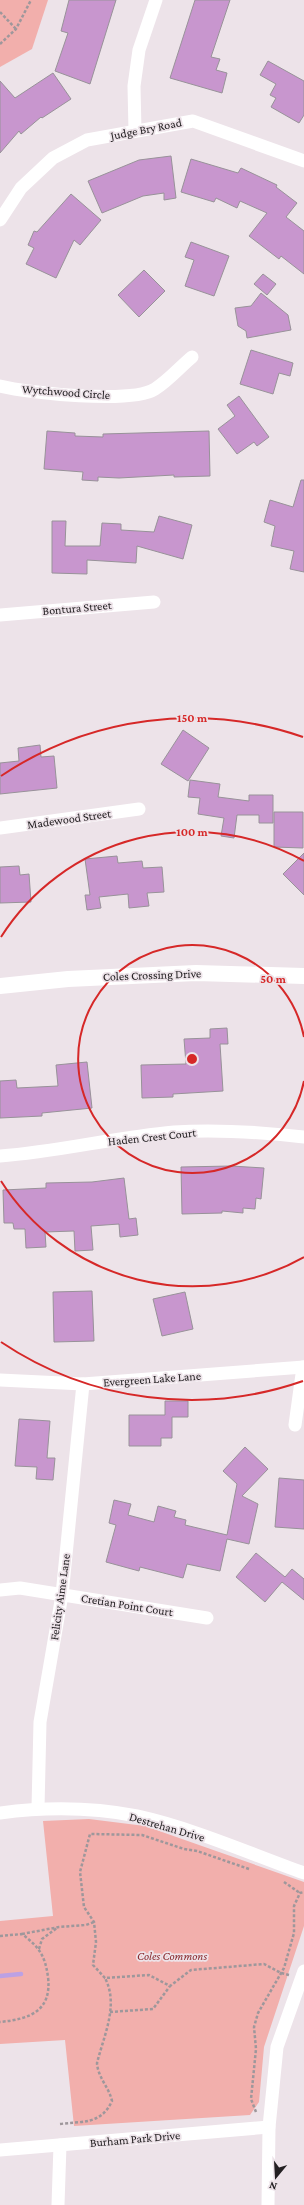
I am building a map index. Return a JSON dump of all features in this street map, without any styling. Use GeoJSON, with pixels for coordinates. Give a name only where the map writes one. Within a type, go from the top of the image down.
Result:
{"type":"FeatureCollection","features":[{"type":"Feature","properties":{"kind":"street"},"geometry":{"type":"LineString","coordinates":[[135,131],[134,86],[139,50],[156,0]]}},
{"type":"Feature","properties":{"kind":"street","name":"Judge Bry Road"},"geometry":{"type":"LineString","coordinates":[[0,220],[22,188],[53,158],[87,140],[193,121],[304,160]]}},
{"type":"Feature","properties":{"kind":"street","name":"Wytchwood Circle"},"geometry":{"type":"LineString","coordinates":[[0,386],[58,394],[96,397],[127,395],[154,390],[192,357]]}},
{"type":"Feature","properties":{"kind":"street","name":"Bontura Street"},"geometry":{"type":"LineString","coordinates":[[0,615],[154,602]]}},
{"type":"Feature","properties":{"kind":"street","name":"Madewood Street"},"geometry":{"type":"LineString","coordinates":[[0,828],[139,809]]}},
{"type":"Feature","properties":{"kind":"street","name":"Coles Crossing Drive"},"geometry":{"type":"LineString","coordinates":[[0,986],[68,979],[196,973],[304,976]]}},
{"type":"Feature","properties":{"kind":"street","name":"Haden Crest Court"},"geometry":{"type":"LineString","coordinates":[[0,1156],[31,1154],[79,1145],[173,1132],[216,1130],[304,1137]]}},
{"type":"Feature","properties":{"kind":"street"},"geometry":{"type":"LineString","coordinates":[[295,1425],[304,1367]]}},
{"type":"Feature","properties":{"kind":"street","name":"Evergreen Lake Lane"},"geometry":{"type":"LineString","coordinates":[[0,1380],[83,1384],[304,1367]]}},
{"type":"Feature","properties":{"kind":"street","name":"Felicity Aime Lane"},"geometry":{"type":"LineString","coordinates":[[38,1808],[40,1722],[62,1595],[83,1384]]}},
{"type":"Feature","properties":{"kind":"street","name":"Cretian Point Court"},"geometry":{"type":"LineString","coordinates":[[0,1590],[20,1588],[207,1618]]}},
{"type":"Feature","properties":{"kind":"street","name":"Destrehan Drive"},"geometry":{"type":"LineString","coordinates":[[0,1813],[38,1808],[92,1810],[137,1816],[177,1828],[304,1873]]}},
{"type":"Feature","properties":{"kind":"street"},"geometry":{"type":"LineString","coordinates":[[268,2205],[269,2127],[278,2047],[303,1974]]}},
{"type":"Feature","properties":{"kind":"street","name":"Burham Park Drive"},"geometry":{"type":"LineString","coordinates":[[0,2150],[269,2127]]}},
{"type":"Feature","properties":{"kind":"street"},"geometry":{"type":"LineString","coordinates":[[58,2205],[60,2145]]}},
{"type":"Feature","properties":{"kind":"path"},"geometry":{"type":"LineString","coordinates":[[0,44],[16,28],[30,0]]}},
{"type":"Feature","properties":{"kind":"path"},"geometry":{"type":"LineString","coordinates":[[0,12],[16,28]]}},
{"type":"Feature","properties":{"kind":"path"},"geometry":{"type":"LineString","coordinates":[[60,2124],[99,2119],[109,2108],[112,2101],[108,2088],[97,2070],[97,2063],[110,2012],[110,1987],[105,1978],[93,1966],[96,1942],[94,1922],[84,1907],[80,1872],[90,1834],[142,1835],[184,1849],[197,1851],[254,1871]]}},
{"type":"Feature","properties":{"kind":"path"},"geometry":{"type":"LineString","coordinates":[[283,1881],[300,1893],[304,1892]]}},
{"type":"Feature","properties":{"kind":"path"},"geometry":{"type":"LineString","coordinates":[[269,2127],[254,2110],[251,2099],[255,2064],[254,2027],[258,2014],[282,1973],[294,1934],[294,1906],[300,1893]]}},
{"type":"Feature","properties":{"kind":"path"},"geometry":{"type":"LineString","coordinates":[[0,1936],[22,1934],[59,1927],[86,1925],[94,1922]]}},
{"type":"Feature","properties":{"kind":"path"},"geometry":{"type":"LineString","coordinates":[[39,1949],[42,1939],[47,1933],[59,1927]]}},
{"type":"Feature","properties":{"kind":"path"},"geometry":{"type":"LineString","coordinates":[[0,2022],[13,2021],[29,2015],[46,2003],[49,1994],[45,1959],[39,1949],[22,1934]]}},
{"type":"Feature","properties":{"kind":"path"},"geometry":{"type":"LineString","coordinates":[[110,2012],[153,2009],[170,1986],[191,1970],[264,1964],[282,1973],[303,1974]]}},
{"type":"Feature","properties":{"kind":"path"},"geometry":{"type":"LineString","coordinates":[[105,1978],[149,1975],[170,1986]]}},
{"type":"Feature","properties":{"kind":"green space"},"geometry":{"type":"Polygon","coordinates":[[[0,0],[48,0],[32,49],[0,67],[0,0]]]}},
{"type":"Feature","properties":{"kind":"green space","name":"Coles Commons"},"geometry":{"type":"Polygon","coordinates":[[[89,1819],[145,1826],[304,1882],[304,1926],[264,2047],[259,2102],[250,2115],[74,2126],[65,2040],[0,2044],[0,1921],[53,1916],[43,1821],[89,1819]]]}},
{"type":"Feature","properties":{"kind":"building"},"geometry":{"type":"Polygon","coordinates":[[[69,0],[116,0],[90,84],[55,71],[68,33],[61,31],[69,0]]]}},
{"type":"Feature","properties":{"kind":"building"},"geometry":{"type":"Polygon","coordinates":[[[195,0],[230,0],[211,57],[220,59],[216,70],[227,73],[222,93],[170,78],[195,0]]]}},
{"type":"Feature","properties":{"kind":"building"},"geometry":{"type":"Polygon","coordinates":[[[268,61],[304,81],[304,115],[299,123],[271,107],[276,98],[270,95],[276,84],[260,75],[268,61]]]}},
{"type":"Feature","properties":{"kind":"building"},"geometry":{"type":"Polygon","coordinates":[[[53,73],[71,99],[42,118],[41,117],[21,134],[19,131],[0,153],[0,81],[15,98],[53,73]]]}},
{"type":"Feature","properties":{"kind":"building"},"geometry":{"type":"Polygon","coordinates":[[[171,156],[176,198],[164,200],[164,193],[143,196],[102,213],[88,181],[139,160],[171,156]]]}},
{"type":"Feature","properties":{"kind":"building"},"geometry":{"type":"Polygon","coordinates":[[[191,159],[238,173],[241,168],[277,185],[276,187],[297,203],[286,217],[304,231],[304,274],[281,256],[279,259],[249,236],[267,213],[240,201],[237,208],[216,198],[214,202],[181,192],[191,159]]]}},
{"type":"Feature","properties":{"kind":"building"},"geometry":{"type":"Polygon","coordinates":[[[71,194],[101,220],[80,245],[74,240],[56,278],[26,264],[34,248],[28,245],[34,231],[37,232],[71,194]]]}},
{"type":"Feature","properties":{"kind":"building"},"geometry":{"type":"Polygon","coordinates":[[[191,242],[229,256],[214,296],[185,286],[194,260],[185,257],[191,242]]]}},
{"type":"Feature","properties":{"kind":"building"},"geometry":{"type":"Polygon","coordinates":[[[144,270],[165,291],[139,317],[118,295],[144,270]]]}},
{"type":"Feature","properties":{"kind":"building"},"geometry":{"type":"Polygon","coordinates":[[[263,274],[276,284],[267,295],[254,284],[263,274]]]}},
{"type":"Feature","properties":{"kind":"building"},"geometry":{"type":"Polygon","coordinates":[[[261,293],[288,315],[291,330],[247,338],[246,331],[238,326],[235,308],[251,306],[261,293]]]}},
{"type":"Feature","properties":{"kind":"building"},"geometry":{"type":"Polygon","coordinates":[[[251,350],[293,363],[290,376],[279,373],[273,394],[240,384],[251,350]]]}},
{"type":"Feature","properties":{"kind":"building"},"geometry":{"type":"Polygon","coordinates":[[[239,396],[269,437],[257,446],[254,442],[237,454],[218,429],[235,416],[227,405],[239,396]]]}},
{"type":"Feature","properties":{"kind":"building"},"geometry":{"type":"Polygon","coordinates":[[[47,431],[75,433],[75,436],[103,437],[103,434],[209,431],[210,476],[174,477],[174,475],[119,478],[98,477],[98,481],[82,480],[83,472],[44,469],[47,431]]]}},
{"type":"Feature","properties":{"kind":"building"},"geometry":{"type":"Polygon","coordinates":[[[301,480],[304,480],[304,572],[290,569],[294,551],[271,546],[275,526],[264,522],[270,500],[293,507],[301,480]]]}},
{"type":"Feature","properties":{"kind":"building"},"geometry":{"type":"Polygon","coordinates":[[[159,516],[192,525],[183,559],[137,546],[136,563],[87,560],[87,574],[52,573],[52,521],[66,521],[65,546],[100,546],[102,523],[121,524],[121,530],[154,532],[159,516]]]}},
{"type":"Feature","properties":{"kind":"building"},"geometry":{"type":"Polygon","coordinates":[[[183,730],[209,748],[188,781],[161,764],[183,730]]]}},
{"type":"Feature","properties":{"kind":"building"},"geometry":{"type":"Polygon","coordinates":[[[40,745],[41,757],[54,756],[57,788],[0,794],[0,763],[19,761],[18,748],[40,745]]]}},
{"type":"Feature","properties":{"kind":"building"},"geometry":{"type":"Polygon","coordinates":[[[190,780],[220,784],[218,797],[249,801],[249,795],[273,795],[273,823],[259,823],[259,815],[237,815],[234,838],[221,836],[224,818],[198,814],[200,798],[188,797],[190,780]]]}},
{"type":"Feature","properties":{"kind":"building"},"geometry":{"type":"Polygon","coordinates":[[[274,812],[303,812],[303,848],[274,847],[274,812]]]}},
{"type":"Feature","properties":{"kind":"building"},"geometry":{"type":"Polygon","coordinates":[[[304,853],[304,895],[283,874],[304,853]]]}},
{"type":"Feature","properties":{"kind":"building"},"geometry":{"type":"Polygon","coordinates":[[[117,856],[118,863],[142,861],[143,868],[162,867],[164,892],[147,893],[149,906],[129,908],[128,894],[99,897],[101,908],[87,910],[85,895],[90,895],[85,859],[117,856]]]}},
{"type":"Feature","properties":{"kind":"building"},"geometry":{"type":"Polygon","coordinates":[[[19,866],[20,875],[29,874],[31,902],[0,903],[0,867],[19,866]]]}},
{"type":"Feature","properties":{"kind":"building"},"geometry":{"type":"Polygon","coordinates":[[[227,1028],[228,1044],[220,1044],[223,1091],[173,1094],[173,1097],[142,1098],[141,1065],[186,1064],[184,1039],[210,1038],[210,1029],[227,1028]]]}},
{"type":"Feature","properties":{"kind":"building"},"geometry":{"type":"Polygon","coordinates":[[[87,1062],[92,1108],[42,1113],[42,1116],[0,1118],[0,1081],[16,1080],[17,1088],[58,1086],[56,1065],[87,1062]]]}},
{"type":"Feature","properties":{"kind":"building"},"geometry":{"type":"Polygon","coordinates":[[[231,1166],[264,1168],[261,1199],[256,1198],[255,1209],[243,1208],[243,1213],[222,1211],[222,1213],[182,1214],[181,1167],[231,1166]]]}},
{"type":"Feature","properties":{"kind":"building"},"geometry":{"type":"Polygon","coordinates":[[[124,1178],[129,1219],[136,1218],[138,1235],[120,1237],[119,1224],[91,1226],[93,1250],[75,1251],[74,1231],[45,1232],[46,1247],[26,1248],[25,1229],[14,1229],[13,1223],[4,1223],[3,1190],[46,1188],[46,1183],[92,1182],[124,1178]]]}},
{"type":"Feature","properties":{"kind":"building"},"geometry":{"type":"Polygon","coordinates":[[[92,1291],[94,1341],[54,1342],[53,1292],[92,1291]]]}},
{"type":"Feature","properties":{"kind":"building"},"geometry":{"type":"Polygon","coordinates":[[[185,1292],[193,1329],[162,1336],[153,1299],[185,1292]]]}},
{"type":"Feature","properties":{"kind":"building"},"geometry":{"type":"Polygon","coordinates":[[[165,1401],[188,1401],[188,1417],[172,1417],[172,1438],[161,1438],[161,1446],[129,1446],[129,1415],[165,1415],[165,1401]]]}},
{"type":"Feature","properties":{"kind":"building"},"geometry":{"type":"Polygon","coordinates":[[[19,1419],[50,1421],[47,1458],[55,1458],[53,1480],[36,1479],[37,1467],[15,1466],[19,1419]]]}},
{"type":"Feature","properties":{"kind":"building"},"geometry":{"type":"Polygon","coordinates":[[[245,1447],[268,1469],[242,1496],[258,1504],[249,1544],[227,1539],[220,1571],[187,1564],[183,1578],[140,1567],[139,1571],[106,1562],[116,1525],[109,1523],[114,1500],[131,1504],[128,1515],[154,1522],[158,1506],[176,1511],[174,1517],[186,1520],[185,1525],[227,1535],[237,1484],[223,1471],[245,1447]]]}},
{"type":"Feature","properties":{"kind":"building"},"geometry":{"type":"Polygon","coordinates":[[[279,1478],[304,1480],[304,1529],[275,1527],[279,1478]]]}},
{"type":"Feature","properties":{"kind":"building"},"geometry":{"type":"Polygon","coordinates":[[[256,1553],[285,1577],[292,1569],[304,1579],[304,1600],[282,1582],[265,1602],[236,1577],[256,1553]]]}},
{"type":"Feature","properties":{"kind":"waterway"},"geometry":{"type":"LineString","coordinates":[[0,1976],[21,1974]]}}]}
